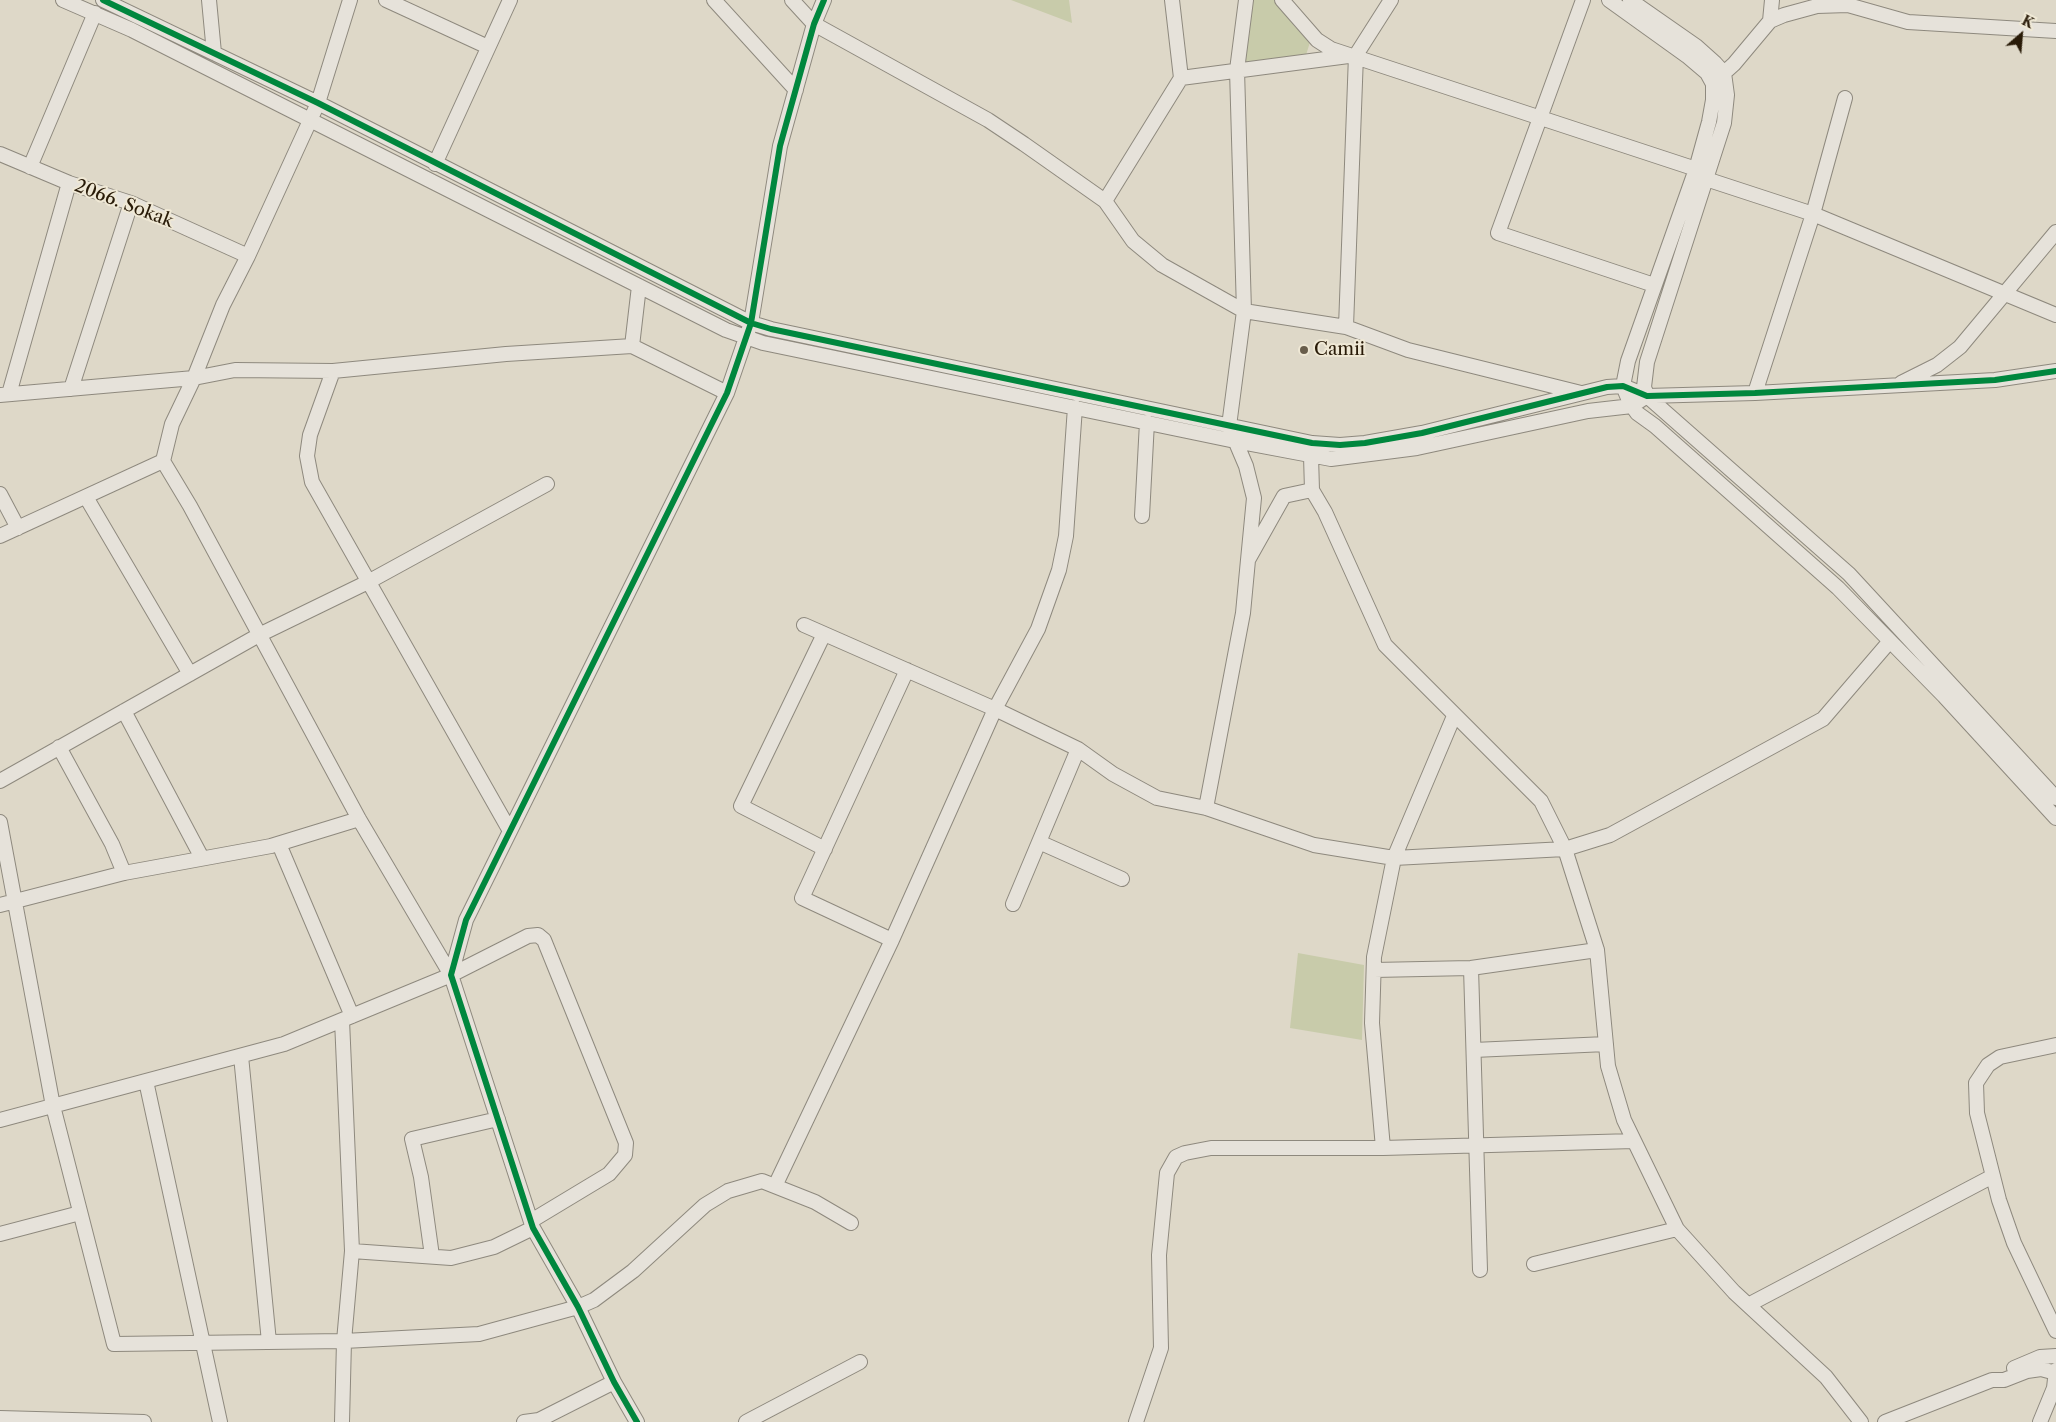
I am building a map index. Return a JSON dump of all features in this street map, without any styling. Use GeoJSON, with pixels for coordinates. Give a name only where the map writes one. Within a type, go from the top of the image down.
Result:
{"type":"FeatureCollection","features":[{"type":"Feature","properties":{"kind":"street"},"geometry":{"type":"LineString","coordinates":[[63,0],[95,13],[639,286],[747,338],[1311,456],[1346,459],[1417,448],[1588,411],[1632,406],[1646,396],[1755,393],[1995,380],[2056,370]]}},
{"type":"Feature","properties":{"kind":"street"},"geometry":{"type":"LineString","coordinates":[[103,0],[318,103],[435,164],[752,323],[781,331],[1312,443],[1340,445],[1365,443],[1422,433],[1607,387],[1623,386],[1646,396],[1849,574],[2056,798]]}},
{"type":"Feature","properties":{"kind":"street"},"geometry":{"type":"LineString","coordinates":[[209,0],[214,53]]}},
{"type":"Feature","properties":{"kind":"street"},"geometry":{"type":"LineString","coordinates":[[350,0],[318,103],[309,119],[248,256],[223,305],[194,378],[172,424],[163,461],[359,819],[451,975],[532,1225],[578,1306],[614,1382],[637,1422]]}},
{"type":"Feature","properties":{"kind":"street"},"geometry":{"type":"LineString","coordinates":[[386,0],[488,47]]}},
{"type":"Feature","properties":{"kind":"street"},"geometry":{"type":"LineString","coordinates":[[435,164],[510,0]]}},
{"type":"Feature","properties":{"kind":"street"},"geometry":{"type":"LineString","coordinates":[[714,0],[796,90]]}},
{"type":"Feature","properties":{"kind":"street"},"geometry":{"type":"LineString","coordinates":[[792,0],[814,24],[988,120],[1105,201],[1133,241],[1162,265],[1244,311],[1346,327],[1408,350],[1583,394]]}},
{"type":"Feature","properties":{"kind":"street"},"geometry":{"type":"LineString","coordinates":[[451,975],[466,920],[727,392],[752,323],[780,146],[814,24],[824,0]]}},
{"type":"Feature","properties":{"kind":"street"},"geometry":{"type":"LineString","coordinates":[[1105,201],[1181,78],[1172,0]]}},
{"type":"Feature","properties":{"kind":"street"},"geometry":{"type":"LineString","coordinates":[[1206,808],[1243,613],[1254,498],[1246,466],[1229,426],[1244,311],[1237,70],[1246,0]]}},
{"type":"Feature","properties":{"kind":"street"},"geometry":{"type":"LineString","coordinates":[[1282,0],[1317,40],[1331,49],[1356,55],[1404,73],[1696,169]]}},
{"type":"Feature","properties":{"kind":"street"},"geometry":{"type":"LineString","coordinates":[[1346,327],[1356,55],[1391,0]]}},
{"type":"Feature","properties":{"kind":"street"},"geometry":{"type":"LineString","coordinates":[[1583,0],[1498,233],[1654,285]]}},
{"type":"Feature","properties":{"kind":"street"},"geometry":{"type":"LineString","coordinates":[[1609,0],[1687,56],[1713,84],[1713,100],[1696,169],[1628,360],[1623,386],[1632,406],[1637,413],[1838,588],[2056,818]]}},
{"type":"Feature","properties":{"kind":"street"},"geometry":{"type":"LineString","coordinates":[[1630,0],[1696,46],[1724,73],[1727,95],[1724,123],[1660,316],[1647,362],[1644,387],[1646,396]]}},
{"type":"Feature","properties":{"kind":"street"},"geometry":{"type":"LineString","coordinates":[[1770,21],[1772,0]]}},
{"type":"Feature","properties":{"kind":"street"},"geometry":{"type":"LineString","coordinates":[[1710,79],[1724,73],[1770,21],[1784,14],[1817,6],[1861,5],[1908,22],[2056,31]]}},
{"type":"Feature","properties":{"kind":"street"},"geometry":{"type":"LineString","coordinates":[[30,166],[95,13]]}},
{"type":"Feature","properties":{"kind":"street"},"geometry":{"type":"LineString","coordinates":[[1181,78],[1356,55]]}},
{"type":"Feature","properties":{"kind":"street"},"geometry":{"type":"LineString","coordinates":[[1755,393],[1812,214],[1845,98]]}},
{"type":"Feature","properties":{"kind":"street","name":"2066. Sokak"},"geometry":{"type":"LineString","coordinates":[[0,154],[69,183],[131,204],[248,256]]}},
{"type":"Feature","properties":{"kind":"street"},"geometry":{"type":"LineString","coordinates":[[1706,179],[1812,214],[2056,315]]}},
{"type":"Feature","properties":{"kind":"street"},"geometry":{"type":"LineString","coordinates":[[69,183],[5,395],[194,378],[235,370],[333,371],[506,354],[632,346],[727,392]]}},
{"type":"Feature","properties":{"kind":"street"},"geometry":{"type":"LineString","coordinates":[[71,389],[131,204]]}},
{"type":"Feature","properties":{"kind":"street"},"geometry":{"type":"LineString","coordinates":[[1895,386],[1937,365],[1960,347],[2056,232]]}},
{"type":"Feature","properties":{"kind":"street"},"geometry":{"type":"LineString","coordinates":[[632,346],[639,286]]}},
{"type":"Feature","properties":{"kind":"street"},"geometry":{"type":"LineString","coordinates":[[1645,312],[1660,316]]}},
{"type":"Feature","properties":{"kind":"street"},"geometry":{"type":"LineString","coordinates":[[333,371],[310,435],[308,464],[315,490],[510,831]]}},
{"type":"Feature","properties":{"kind":"street"},"geometry":{"type":"LineString","coordinates":[[775,1186],[892,940],[995,709],[1038,629],[1059,570],[1068,522],[1067,508],[1074,407]]}},
{"type":"Feature","properties":{"kind":"street"},"geometry":{"type":"LineString","coordinates":[[1142,516],[1147,422]]}},
{"type":"Feature","properties":{"kind":"street"},"geometry":{"type":"LineString","coordinates":[[1311,456],[1312,490],[1325,512],[1385,645],[1454,716],[1542,801],[1565,849],[1597,950],[1608,1066],[1624,1120],[1676,1228],[1748,1304],[1826,1377],[1861,1422]]}},
{"type":"Feature","properties":{"kind":"street"},"geometry":{"type":"LineString","coordinates":[[0,536],[163,461]]}},
{"type":"Feature","properties":{"kind":"street"},"geometry":{"type":"LineString","coordinates":[[0,781],[59,746],[259,635],[368,582],[547,484]]}},
{"type":"Feature","properties":{"kind":"street"},"geometry":{"type":"LineString","coordinates":[[1248,560],[1284,496],[1312,490]]}},
{"type":"Feature","properties":{"kind":"street"},"geometry":{"type":"LineString","coordinates":[[0,494],[18,528]]}},
{"type":"Feature","properties":{"kind":"street"},"geometry":{"type":"LineString","coordinates":[[86,497],[190,674]]}},
{"type":"Feature","properties":{"kind":"street"},"geometry":{"type":"LineString","coordinates":[[804,624],[995,709],[1078,749],[1113,774],[1157,798],[1206,808],[1314,845],[1394,858],[1565,849],[1610,835],[1823,719],[1890,641]]}},
{"type":"Feature","properties":{"kind":"street"},"geometry":{"type":"LineString","coordinates":[[824,634],[741,806],[825,849]]}},
{"type":"Feature","properties":{"kind":"street"},"geometry":{"type":"LineString","coordinates":[[892,940],[802,898],[907,670]]}},
{"type":"Feature","properties":{"kind":"street"},"geometry":{"type":"LineString","coordinates":[[124,711],[202,858]]}},
{"type":"Feature","properties":{"kind":"street"},"geometry":{"type":"LineString","coordinates":[[1383,1148],[1372,1023],[1374,957],[1394,858],[1454,716]]}},
{"type":"Feature","properties":{"kind":"street"},"geometry":{"type":"LineString","coordinates":[[59,746],[112,844],[124,873]]}},
{"type":"Feature","properties":{"kind":"street"},"geometry":{"type":"LineString","coordinates":[[1013,904],[1078,749]]}},
{"type":"Feature","properties":{"kind":"street"},"geometry":{"type":"LineString","coordinates":[[0,904],[124,873],[279,844],[359,819]]}},
{"type":"Feature","properties":{"kind":"street"},"geometry":{"type":"LineString","coordinates":[[0,822],[53,1106],[114,1344],[344,1342],[479,1334],[594,1300],[633,1271],[706,1205],[728,1191],[762,1182],[815,1202],[851,1223]]}},
{"type":"Feature","properties":{"kind":"street"},"geometry":{"type":"LineString","coordinates":[[1039,842],[1122,879]]}},
{"type":"Feature","properties":{"kind":"street"},"geometry":{"type":"LineString","coordinates":[[279,844],[347,1018],[352,1251],[344,1342],[342,1422]]}},
{"type":"Feature","properties":{"kind":"street"},"geometry":{"type":"LineString","coordinates":[[0,1120],[284,1044],[451,975],[528,936],[538,935],[544,940],[626,1143],[624,1155],[609,1174],[532,1225],[494,1247],[451,1258],[352,1251]]}},
{"type":"Feature","properties":{"kind":"street"},"geometry":{"type":"LineString","coordinates":[[1374,970],[1471,968],[1597,950]]}},
{"type":"Feature","properties":{"kind":"street"},"geometry":{"type":"LineString","coordinates":[[1471,968],[1480,1270]]}},
{"type":"Feature","properties":{"kind":"street"},"geometry":{"type":"LineString","coordinates":[[1474,1050],[1606,1044]]}},
{"type":"Feature","properties":{"kind":"street"},"geometry":{"type":"LineString","coordinates":[[2056,1045],[2000,1057],[1988,1065],[1976,1084],[1977,1113],[1993,1176],[2014,1243],[2056,1331]]}},
{"type":"Feature","properties":{"kind":"street"},"geometry":{"type":"LineString","coordinates":[[241,1056],[269,1342]]}},
{"type":"Feature","properties":{"kind":"street"},"geometry":{"type":"LineString","coordinates":[[146,1081],[201,1343],[220,1422]]}},
{"type":"Feature","properties":{"kind":"street"},"geometry":{"type":"LineString","coordinates":[[432,1256],[421,1177],[412,1139],[498,1119]]}},
{"type":"Feature","properties":{"kind":"street"},"geometry":{"type":"LineString","coordinates":[[1136,1422],[1161,1348],[1159,1255],[1167,1173],[1176,1157],[1211,1148],[1383,1148],[1634,1141]]}},
{"type":"Feature","properties":{"kind":"street"},"geometry":{"type":"LineString","coordinates":[[1748,1304],[1993,1176]]}},
{"type":"Feature","properties":{"kind":"street"},"geometry":{"type":"LineString","coordinates":[[0,1234],[80,1213]]}},
{"type":"Feature","properties":{"kind":"street"},"geometry":{"type":"LineString","coordinates":[[1534,1264],[1676,1228]]}},
{"type":"Feature","properties":{"kind":"street"},"geometry":{"type":"LineString","coordinates":[[1885,1422],[1992,1380],[2000,1374],[2040,1357],[2056,1356]]}},
{"type":"Feature","properties":{"kind":"street"},"geometry":{"type":"LineString","coordinates":[[746,1422],[860,1362]]}},
{"type":"Feature","properties":{"kind":"street"},"geometry":{"type":"LineString","coordinates":[[1992,1380],[2004,1380],[2027,1371],[2041,1369],[2056,1372],[2054,1388],[2040,1422]]}},
{"type":"Feature","properties":{"kind":"street"},"geometry":{"type":"LineString","coordinates":[[524,1422],[539,1420],[614,1382]]}},
{"type":"Feature","properties":{"kind":"street"},"geometry":{"type":"LineString","coordinates":[[0,1418],[144,1422]]}},
{"type":"Feature","properties":{"kind":"green space"},"geometry":{"type":"Polygon","coordinates":[[[1011,0],[1069,0],[1072,23],[1011,0]]]}},
{"type":"Feature","properties":{"kind":"green space"},"geometry":{"type":"Polygon","coordinates":[[[1251,0],[1276,0],[1295,27],[1311,39],[1306,55],[1248,63],[1243,60],[1251,0]]]}},
{"type":"Feature","properties":{"kind":"green space"},"geometry":{"type":"Polygon","coordinates":[[[1298,953],[1364,965],[1362,1040],[1290,1028],[1298,953]]]}},
{"type":"Feature","properties":{"kind":"cycle path"},"geometry":{"type":"LineString","coordinates":[[103,0],[318,103],[751,323],[771,329],[1312,443],[1340,445],[1365,443],[1422,433],[1607,387],[1623,386],[1647,396],[1755,393],[1995,380],[2056,371]]}},
{"type":"Feature","properties":{"kind":"cycle path"},"geometry":{"type":"LineString","coordinates":[[637,1422],[614,1382],[578,1307],[533,1228],[451,975],[466,920],[727,393],[751,323],[780,146],[814,24],[824,0]]}},
{"type":"Feature","properties":{"kind":"place","name":"Camii"},"geometry":{"type":"Point","coordinates":[1304,350]}}]}
